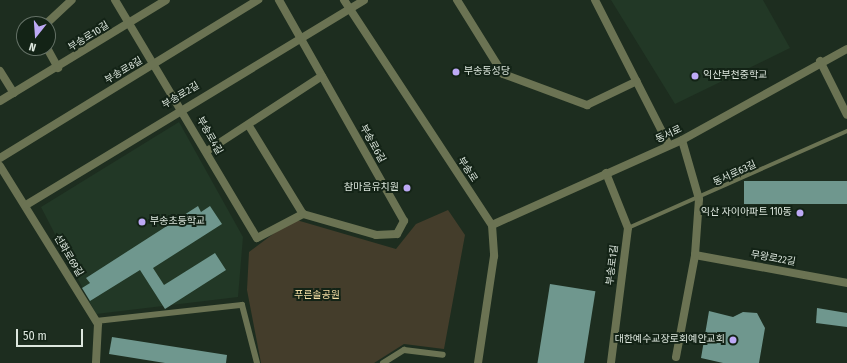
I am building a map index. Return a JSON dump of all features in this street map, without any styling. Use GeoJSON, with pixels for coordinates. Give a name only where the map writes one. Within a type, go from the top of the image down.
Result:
{"type":"FeatureCollection","features":[{"type":"Feature","properties":{"kind":"street"},"geometry":{"type":"LineString","coordinates":[[55,16],[72,0]]}},
{"type":"Feature","properties":{"kind":"street","name":"부송로4길"},"geometry":{"type":"LineString","coordinates":[[115,0],[207,151],[257,238],[303,214]]}},
{"type":"Feature","properties":{"kind":"street","name":"부송로10길"},"geometry":{"type":"LineString","coordinates":[[0,101],[58,68],[166,0]]}},
{"type":"Feature","properties":{"kind":"street","name":"부송로8길"},"geometry":{"type":"LineString","coordinates":[[0,158],[258,0]]}},
{"type":"Feature","properties":{"kind":"street","name":"부송로6길"},"geometry":{"type":"LineString","coordinates":[[279,0],[404,221],[397,234],[376,235],[303,214]]}},
{"type":"Feature","properties":{"kind":"street","name":"부송로"},"geometry":{"type":"LineString","coordinates":[[344,0],[492,225],[494,256],[478,363]]}},
{"type":"Feature","properties":{"kind":"street"},"geometry":{"type":"LineString","coordinates":[[350,9],[364,0]]}},
{"type":"Feature","properties":{"kind":"street"},"geometry":{"type":"LineString","coordinates":[[457,0],[503,74],[587,105],[637,81]]}},
{"type":"Feature","properties":{"kind":"street"},"geometry":{"type":"LineString","coordinates":[[595,0],[669,146]]}},
{"type":"Feature","properties":{"kind":"street","name":"부송로2길"},"geometry":{"type":"LineString","coordinates":[[26,205],[181,108],[299,37],[350,9]]}},
{"type":"Feature","properties":{"kind":"street","name":"동서로"},"geometry":{"type":"LineString","coordinates":[[492,225],[682,140],[820,61],[847,49]]}},
{"type":"Feature","properties":{"kind":"street"},"geometry":{"type":"LineString","coordinates":[[51,56],[58,68]]}},
{"type":"Feature","properties":{"kind":"street"},"geometry":{"type":"LineString","coordinates":[[820,61],[847,115]]}},
{"type":"Feature","properties":{"kind":"street"},"geometry":{"type":"LineString","coordinates":[[0,70],[14,93]]}},
{"type":"Feature","properties":{"kind":"street"},"geometry":{"type":"LineString","coordinates":[[207,151],[249,126],[322,76]]}},
{"type":"Feature","properties":{"kind":"street"},"geometry":{"type":"LineString","coordinates":[[249,126],[303,214]]}},
{"type":"Feature","properties":{"kind":"street"},"geometry":{"type":"LineString","coordinates":[[676,357],[695,255],[698,199],[682,140]]}},
{"type":"Feature","properties":{"kind":"street","name":"선화로69길"},"geometry":{"type":"LineString","coordinates":[[0,166],[26,205],[96,321]]}},
{"type":"Feature","properties":{"kind":"street","name":"부송로1길"},"geometry":{"type":"LineString","coordinates":[[606,173],[628,228],[611,363]]}},
{"type":"Feature","properties":{"kind":"street","name":"무왕로22길"},"geometry":{"type":"LineString","coordinates":[[695,255],[847,282]]}},
{"type":"Feature","properties":{"kind":"street"},"geometry":{"type":"LineString","coordinates":[[96,363],[96,321],[242,305],[257,363]]}},
{"type":"Feature","properties":{"kind":"street"},"geometry":{"type":"LineString","coordinates":[[383,363],[404,350],[443,355]]}},
{"type":"Feature","properties":{"kind":"lane","name":"동서로63길"},"geometry":{"type":"LineString","coordinates":[[628,228],[698,199],[847,131]]}},
{"type":"Feature","properties":{"kind":"shaded area","name":"익산부천중학교"},"geometry":{"type":"Polygon","coordinates":[[[611,0],[763,0],[790,48],[675,104],[611,0]]]}},
{"type":"Feature","properties":{"kind":"shaded area","name":"부송초등학교"},"geometry":{"type":"Polygon","coordinates":[[[179,122],[243,237],[238,297],[96,314],[41,207],[179,122]]]}},
{"type":"Feature","properties":{"kind":"green space","name":"푸른솔공원"},"geometry":{"type":"Polygon","coordinates":[[[448,210],[465,235],[444,349],[404,344],[374,363],[261,363],[247,290],[249,252],[293,219],[396,249],[416,224],[448,210]]]}},
{"type":"Feature","properties":{"kind":"building"},"geometry":{"type":"Polygon","coordinates":[[[744,181],[847,181],[847,204],[744,204],[744,181]]]}},
{"type":"Feature","properties":{"kind":"building","name":"부송초등학교"},"geometry":{"type":"Polygon","coordinates":[[[198,206],[201,212],[210,206],[222,224],[153,268],[164,285],[215,253],[226,270],[165,309],[140,270],[90,301],[82,288],[90,283],[86,278],[198,206]]]}},
{"type":"Feature","properties":{"kind":"building"},"geometry":{"type":"Polygon","coordinates":[[[550,284],[595,291],[584,363],[537,363],[550,284]]]}},
{"type":"Feature","properties":{"kind":"building"},"geometry":{"type":"Polygon","coordinates":[[[817,308],[847,313],[847,327],[816,323],[817,308]]]}},
{"type":"Feature","properties":{"kind":"building","name":"대한예수교장로회예안교회"},"geometry":{"type":"Polygon","coordinates":[[[709,311],[733,317],[743,312],[757,313],[765,328],[759,363],[723,363],[701,358],[709,311]]]}},
{"type":"Feature","properties":{"kind":"building"},"geometry":{"type":"Polygon","coordinates":[[[112,337],[227,355],[226,363],[165,363],[109,354],[112,337]]]}},
{"type":"Feature","properties":{"kind":"place","name":"부송동성당"},"geometry":{"type":"Point","coordinates":[456,72]}},
{"type":"Feature","properties":{"kind":"place","name":"익산부천중학교"},"geometry":{"type":"Point","coordinates":[695,76]}},
{"type":"Feature","properties":{"kind":"place","name":"참마음유치원"},"geometry":{"type":"Point","coordinates":[407,188]}},
{"type":"Feature","properties":{"kind":"place","name":"익산 자이아파트 110동"},"geometry":{"type":"Point","coordinates":[800,213]}},
{"type":"Feature","properties":{"kind":"place","name":"부송초등학교"},"geometry":{"type":"Point","coordinates":[142,222]}},
{"type":"Feature","properties":{"kind":"place","name":"대한예수교장로회예안교회"},"geometry":{"type":"Point","coordinates":[733,340]}}]}
